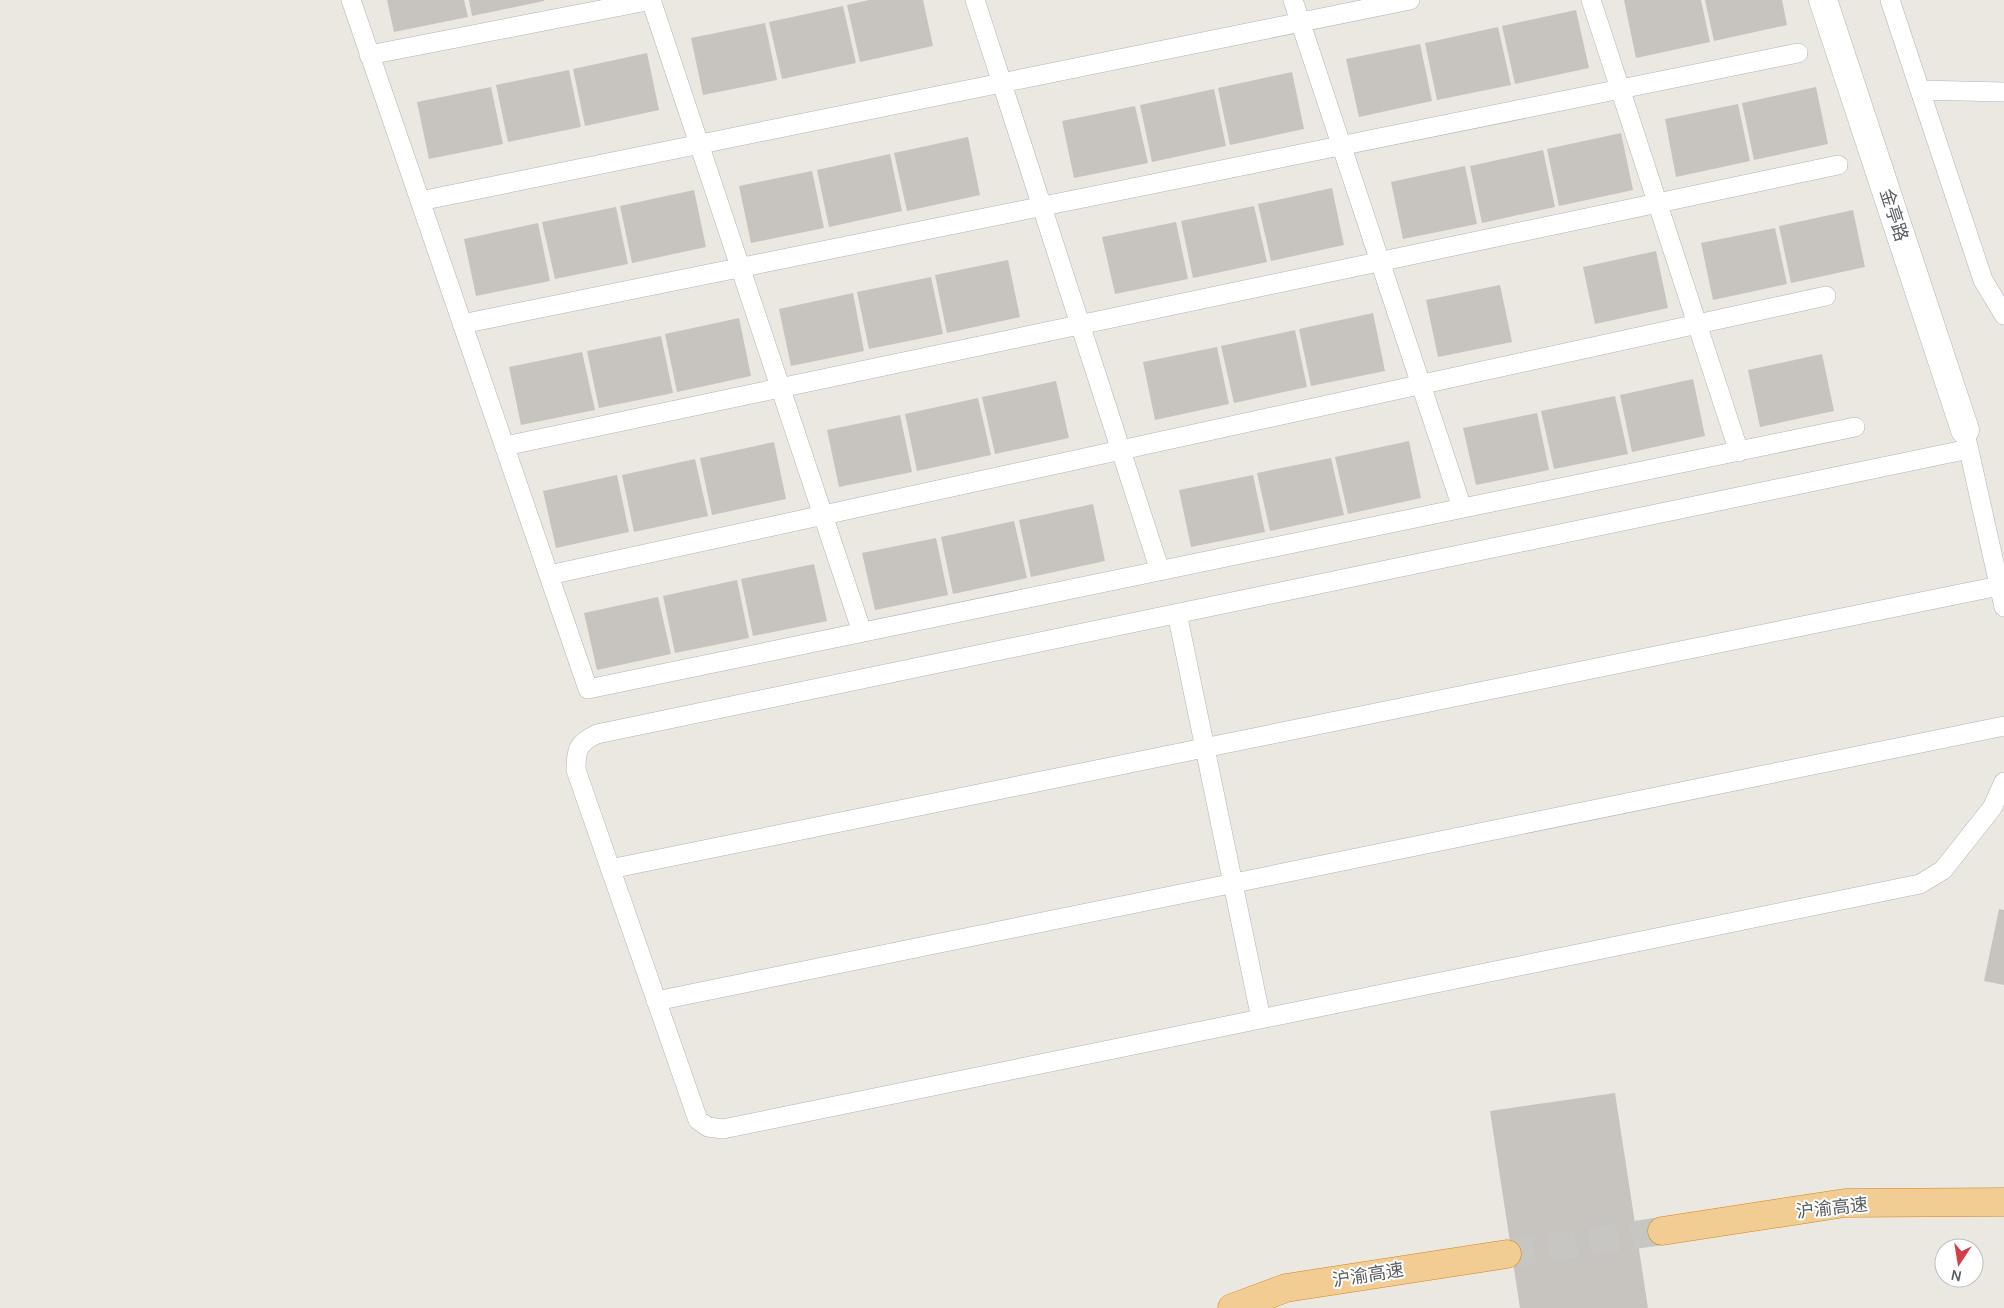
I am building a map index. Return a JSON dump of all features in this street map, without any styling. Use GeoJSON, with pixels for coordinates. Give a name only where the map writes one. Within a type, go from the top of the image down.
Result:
{"type":"FeatureCollection","features":[{"type":"Feature","properties":{"kind":"highway","name":"沪渝高速"},"geometry":{"type":"LineString","coordinates":[[1662,1231],[1845,1203],[2004,1202]]}},
{"type":"Feature","properties":{"kind":"highway","name":"沪渝高速"},"geometry":{"type":"LineString","coordinates":[[1232,1308],[1286,1288],[1507,1254]]}},
{"type":"Feature","properties":{"kind":"street","name":"金亭路"},"geometry":{"type":"LineString","coordinates":[[1823,0],[1967,440]]}},
{"type":"Feature","properties":{"kind":"lane"},"geometry":{"type":"LineString","coordinates":[[350,0],[588,689],[1855,427]]}},
{"type":"Feature","properties":{"kind":"lane"},"geometry":{"type":"LineString","coordinates":[[369,55],[651,0],[862,632]]}},
{"type":"Feature","properties":{"kind":"lane"},"geometry":{"type":"LineString","coordinates":[[975,0],[1160,570]]}},
{"type":"Feature","properties":{"kind":"lane"},"geometry":{"type":"LineString","coordinates":[[1293,0],[1462,508]]}},
{"type":"Feature","properties":{"kind":"lane"},"geometry":{"type":"LineString","coordinates":[[420,201],[1410,0]]}},
{"type":"Feature","properties":{"kind":"lane"},"geometry":{"type":"LineString","coordinates":[[1591,0],[1739,452]]}},
{"type":"Feature","properties":{"kind":"lane"},"geometry":{"type":"LineString","coordinates":[[1890,0],[1983,280],[2004,316]]}},
{"type":"Feature","properties":{"kind":"lane"},"geometry":{"type":"LineString","coordinates":[[462,324],[1798,53]]}},
{"type":"Feature","properties":{"kind":"lane"},"geometry":{"type":"LineString","coordinates":[[1920,90],[2004,92]]}},
{"type":"Feature","properties":{"kind":"lane"},"geometry":{"type":"LineString","coordinates":[[505,446],[1838,165]]}},
{"type":"Feature","properties":{"kind":"lane"},"geometry":{"type":"LineString","coordinates":[[549,575],[1826,296]]}},
{"type":"Feature","properties":{"kind":"lane"},"geometry":{"type":"LineString","coordinates":[[2004,607],[1967,440],[1177,613],[597,734],[583,741],[576,755],[576,770],[698,1120],[708,1127],[723,1130],[1920,884],[1943,870],[1992,808],[2004,782]]}},
{"type":"Feature","properties":{"kind":"lane"},"geometry":{"type":"LineString","coordinates":[[610,870],[2000,586]]}},
{"type":"Feature","properties":{"kind":"lane"},"geometry":{"type":"LineString","coordinates":[[1177,613],[1261,1019]]}},
{"type":"Feature","properties":{"kind":"lane"},"geometry":{"type":"LineString","coordinates":[[656,1001],[2004,726]]}},
{"type":"Feature","properties":{"kind":"building"},"geometry":{"type":"Polygon","coordinates":[[[387,0],[464,0],[468,17],[394,32],[387,0]]]}},
{"type":"Feature","properties":{"kind":"building"},"geometry":{"type":"Polygon","coordinates":[[[469,0],[544,0],[544,1],[472,16],[469,0]]]}},
{"type":"Feature","properties":{"kind":"building"},"geometry":{"type":"Polygon","coordinates":[[[869,0],[923,0],[933,46],[860,62],[847,5],[869,0]]]}},
{"type":"Feature","properties":{"kind":"building"},"geometry":{"type":"Polygon","coordinates":[[[1624,0],[1701,0],[1710,42],[1636,58],[1624,0]]]}},
{"type":"Feature","properties":{"kind":"building"},"geometry":{"type":"Polygon","coordinates":[[[1705,0],[1782,0],[1787,25],[1714,41],[1705,0]]]}},
{"type":"Feature","properties":{"kind":"building"},"geometry":{"type":"Polygon","coordinates":[[[843,6],[856,63],[782,79],[769,22],[843,6]]]}},
{"type":"Feature","properties":{"kind":"building"},"geometry":{"type":"Polygon","coordinates":[[[1576,10],[1589,68],[1515,84],[1502,26],[1576,10]]]}},
{"type":"Feature","properties":{"kind":"building"},"geometry":{"type":"Polygon","coordinates":[[[765,23],[777,80],[703,95],[691,38],[765,23]]]}},
{"type":"Feature","properties":{"kind":"building"},"geometry":{"type":"Polygon","coordinates":[[[1498,27],[1511,85],[1437,100],[1425,43],[1498,27]]]}},
{"type":"Feature","properties":{"kind":"building"},"geometry":{"type":"Polygon","coordinates":[[[1420,44],[1432,101],[1359,117],[1346,59],[1420,44]]]}},
{"type":"Feature","properties":{"kind":"building"},"geometry":{"type":"Polygon","coordinates":[[[647,53],[659,110],[585,126],[573,69],[647,53]]]}},
{"type":"Feature","properties":{"kind":"building"},"geometry":{"type":"Polygon","coordinates":[[[569,70],[581,127],[508,142],[496,85],[569,70]]]}},
{"type":"Feature","properties":{"kind":"building"},"geometry":{"type":"Polygon","coordinates":[[[1292,72],[1304,129],[1230,145],[1218,88],[1292,72]]]}},
{"type":"Feature","properties":{"kind":"building"},"geometry":{"type":"Polygon","coordinates":[[[491,87],[503,144],[429,159],[417,102],[491,87]]]}},
{"type":"Feature","properties":{"kind":"building"},"geometry":{"type":"Polygon","coordinates":[[[1816,87],[1828,144],[1754,160],[1742,103],[1816,87]]]}},
{"type":"Feature","properties":{"kind":"building"},"geometry":{"type":"Polygon","coordinates":[[[1214,89],[1226,146],[1152,162],[1140,105],[1214,89]]]}},
{"type":"Feature","properties":{"kind":"building"},"geometry":{"type":"Polygon","coordinates":[[[1738,104],[1750,161],[1676,177],[1665,119],[1738,104]]]}},
{"type":"Feature","properties":{"kind":"building"},"geometry":{"type":"Polygon","coordinates":[[[1135,106],[1148,163],[1074,178],[1062,121],[1135,106]]]}},
{"type":"Feature","properties":{"kind":"building"},"geometry":{"type":"Polygon","coordinates":[[[1621,133],[1633,190],[1559,206],[1547,149],[1621,133]]]}},
{"type":"Feature","properties":{"kind":"building"},"geometry":{"type":"Polygon","coordinates":[[[968,137],[980,195],[907,211],[894,153],[968,137]]]}},
{"type":"Feature","properties":{"kind":"building"},"geometry":{"type":"Polygon","coordinates":[[[1543,150],[1555,207],[1482,223],[1470,166],[1543,150]]]}},
{"type":"Feature","properties":{"kind":"building"},"geometry":{"type":"Polygon","coordinates":[[[890,154],[902,211],[829,227],[817,170],[890,154]]]}},
{"type":"Feature","properties":{"kind":"building"},"geometry":{"type":"Polygon","coordinates":[[[1465,166],[1477,224],[1403,239],[1391,182],[1465,166]]]}},
{"type":"Feature","properties":{"kind":"building"},"geometry":{"type":"Polygon","coordinates":[[[812,171],[824,228],[751,243],[739,186],[812,171]]]}},
{"type":"Feature","properties":{"kind":"building"},"geometry":{"type":"Polygon","coordinates":[[[1332,188],[1344,245],[1271,261],[1258,204],[1332,188]]]}},
{"type":"Feature","properties":{"kind":"building"},"geometry":{"type":"Polygon","coordinates":[[[694,190],[706,247],[632,263],[620,206],[694,190]]]}},
{"type":"Feature","properties":{"kind":"building"},"geometry":{"type":"Polygon","coordinates":[[[1254,206],[1267,262],[1193,278],[1181,221],[1254,206]]]}},
{"type":"Feature","properties":{"kind":"building"},"geometry":{"type":"Polygon","coordinates":[[[616,207],[628,264],[555,279],[542,222],[616,207]]]}},
{"type":"Feature","properties":{"kind":"building"},"geometry":{"type":"Polygon","coordinates":[[[1853,210],[1865,267],[1791,283],[1779,226],[1853,210]]]}},
{"type":"Feature","properties":{"kind":"building"},"geometry":{"type":"Polygon","coordinates":[[[1176,222],[1188,279],[1115,294],[1102,237],[1176,222]]]}},
{"type":"Feature","properties":{"kind":"building"},"geometry":{"type":"Polygon","coordinates":[[[538,223],[550,281],[476,296],[464,239],[538,223]]]}},
{"type":"Feature","properties":{"kind":"building"},"geometry":{"type":"Polygon","coordinates":[[[1775,228],[1787,284],[1713,300],[1701,243],[1775,228]]]}},
{"type":"Feature","properties":{"kind":"building"},"geometry":{"type":"Polygon","coordinates":[[[1656,251],[1668,308],[1595,324],[1583,267],[1656,251]]]}},
{"type":"Feature","properties":{"kind":"building"},"geometry":{"type":"Polygon","coordinates":[[[1008,260],[1020,317],[947,333],[935,275],[1008,260]]]}},
{"type":"Feature","properties":{"kind":"building"},"geometry":{"type":"Polygon","coordinates":[[[931,277],[943,334],[869,349],[857,292],[931,277]]]}},
{"type":"Feature","properties":{"kind":"building"},"geometry":{"type":"Polygon","coordinates":[[[1500,285],[1512,342],[1438,357],[1426,300],[1500,285]]]}},
{"type":"Feature","properties":{"kind":"building"},"geometry":{"type":"Polygon","coordinates":[[[853,293],[864,351],[791,366],[779,309],[853,293]]]}},
{"type":"Feature","properties":{"kind":"building"},"geometry":{"type":"Polygon","coordinates":[[[1373,313],[1385,371],[1311,386],[1299,329],[1373,313]]]}},
{"type":"Feature","properties":{"kind":"building"},"geometry":{"type":"Polygon","coordinates":[[[739,318],[751,376],[677,392],[665,334],[739,318]]]}},
{"type":"Feature","properties":{"kind":"building"},"geometry":{"type":"Polygon","coordinates":[[[1295,330],[1307,387],[1234,403],[1221,346],[1295,330]]]}},
{"type":"Feature","properties":{"kind":"building"},"geometry":{"type":"Polygon","coordinates":[[[661,336],[673,393],[599,408],[587,351],[661,336]]]}},
{"type":"Feature","properties":{"kind":"building"},"geometry":{"type":"Polygon","coordinates":[[[1217,347],[1229,404],[1155,420],[1143,362],[1217,347]]]}},
{"type":"Feature","properties":{"kind":"building"},"geometry":{"type":"Polygon","coordinates":[[[582,352],[595,410],[521,425],[509,367],[582,352]]]}},
{"type":"Feature","properties":{"kind":"building"},"geometry":{"type":"Polygon","coordinates":[[[1822,354],[1834,411],[1760,427],[1748,370],[1822,354]]]}},
{"type":"Feature","properties":{"kind":"building"},"geometry":{"type":"Polygon","coordinates":[[[1693,379],[1705,436],[1632,452],[1620,395],[1693,379]]]}},
{"type":"Feature","properties":{"kind":"building"},"geometry":{"type":"Polygon","coordinates":[[[1056,381],[1069,438],[995,454],[982,397],[1056,381]]]}},
{"type":"Feature","properties":{"kind":"building"},"geometry":{"type":"Polygon","coordinates":[[[1615,396],[1628,454],[1554,469],[1541,411],[1615,396]]]}},
{"type":"Feature","properties":{"kind":"building"},"geometry":{"type":"Polygon","coordinates":[[[978,398],[991,455],[917,471],[905,414],[978,398]]]}},
{"type":"Feature","properties":{"kind":"building"},"geometry":{"type":"Polygon","coordinates":[[[1537,413],[1549,470],[1476,485],[1463,428],[1537,413]]]}},
{"type":"Feature","properties":{"kind":"building"},"geometry":{"type":"Polygon","coordinates":[[[900,415],[912,472],[839,487],[827,430],[900,415]]]}},
{"type":"Feature","properties":{"kind":"building"},"geometry":{"type":"Polygon","coordinates":[[[1409,441],[1421,498],[1348,514],[1335,457],[1409,441]]]}},
{"type":"Feature","properties":{"kind":"building"},"geometry":{"type":"Polygon","coordinates":[[[774,442],[786,499],[712,515],[700,458],[774,442]]]}},
{"type":"Feature","properties":{"kind":"building"},"geometry":{"type":"Polygon","coordinates":[[[1331,458],[1344,515],[1270,531],[1257,473],[1331,458]]]}},
{"type":"Feature","properties":{"kind":"building"},"geometry":{"type":"Polygon","coordinates":[[[695,459],[708,516],[634,532],[622,475],[695,459]]]}},
{"type":"Feature","properties":{"kind":"building"},"geometry":{"type":"Polygon","coordinates":[[[617,475],[629,532],[556,548],[543,491],[617,475]]]}},
{"type":"Feature","properties":{"kind":"building"},"geometry":{"type":"Polygon","coordinates":[[[1253,475],[1265,532],[1191,547],[1179,490],[1253,475]]]}},
{"type":"Feature","properties":{"kind":"building"},"geometry":{"type":"Polygon","coordinates":[[[1093,504],[1105,561],[1031,577],[1019,520],[1093,504]]]}},
{"type":"Feature","properties":{"kind":"building"},"geometry":{"type":"Polygon","coordinates":[[[1014,521],[1027,578],[953,594],[941,537],[1014,521]]]}},
{"type":"Feature","properties":{"kind":"building"},"geometry":{"type":"Polygon","coordinates":[[[936,538],[948,595],[875,610],[862,553],[936,538]]]}},
{"type":"Feature","properties":{"kind":"building"},"geometry":{"type":"Polygon","coordinates":[[[814,564],[827,621],[753,636],[741,579],[814,564]]]}},
{"type":"Feature","properties":{"kind":"building"},"geometry":{"type":"Polygon","coordinates":[[[737,580],[749,638],[675,653],[663,596],[737,580]]]}},
{"type":"Feature","properties":{"kind":"building"},"geometry":{"type":"Polygon","coordinates":[[[658,597],[671,654],[597,670],[584,613],[658,597]]]}},
{"type":"Feature","properties":{"kind":"building"},"geometry":{"type":"Polygon","coordinates":[[[1999,909],[2004,910],[2004,985],[1984,981],[1999,909]]]}},
{"type":"Feature","properties":{"kind":"building"},"geometry":{"type":"Polygon","coordinates":[[[1615,1093],[1648,1308],[1520,1308],[1490,1111],[1615,1093]]]}},
{"type":"Feature","properties":{"kind":"tunnel"},"geometry":{"type":"LineString","coordinates":[[1507,1254],[1662,1231]]}}]}
